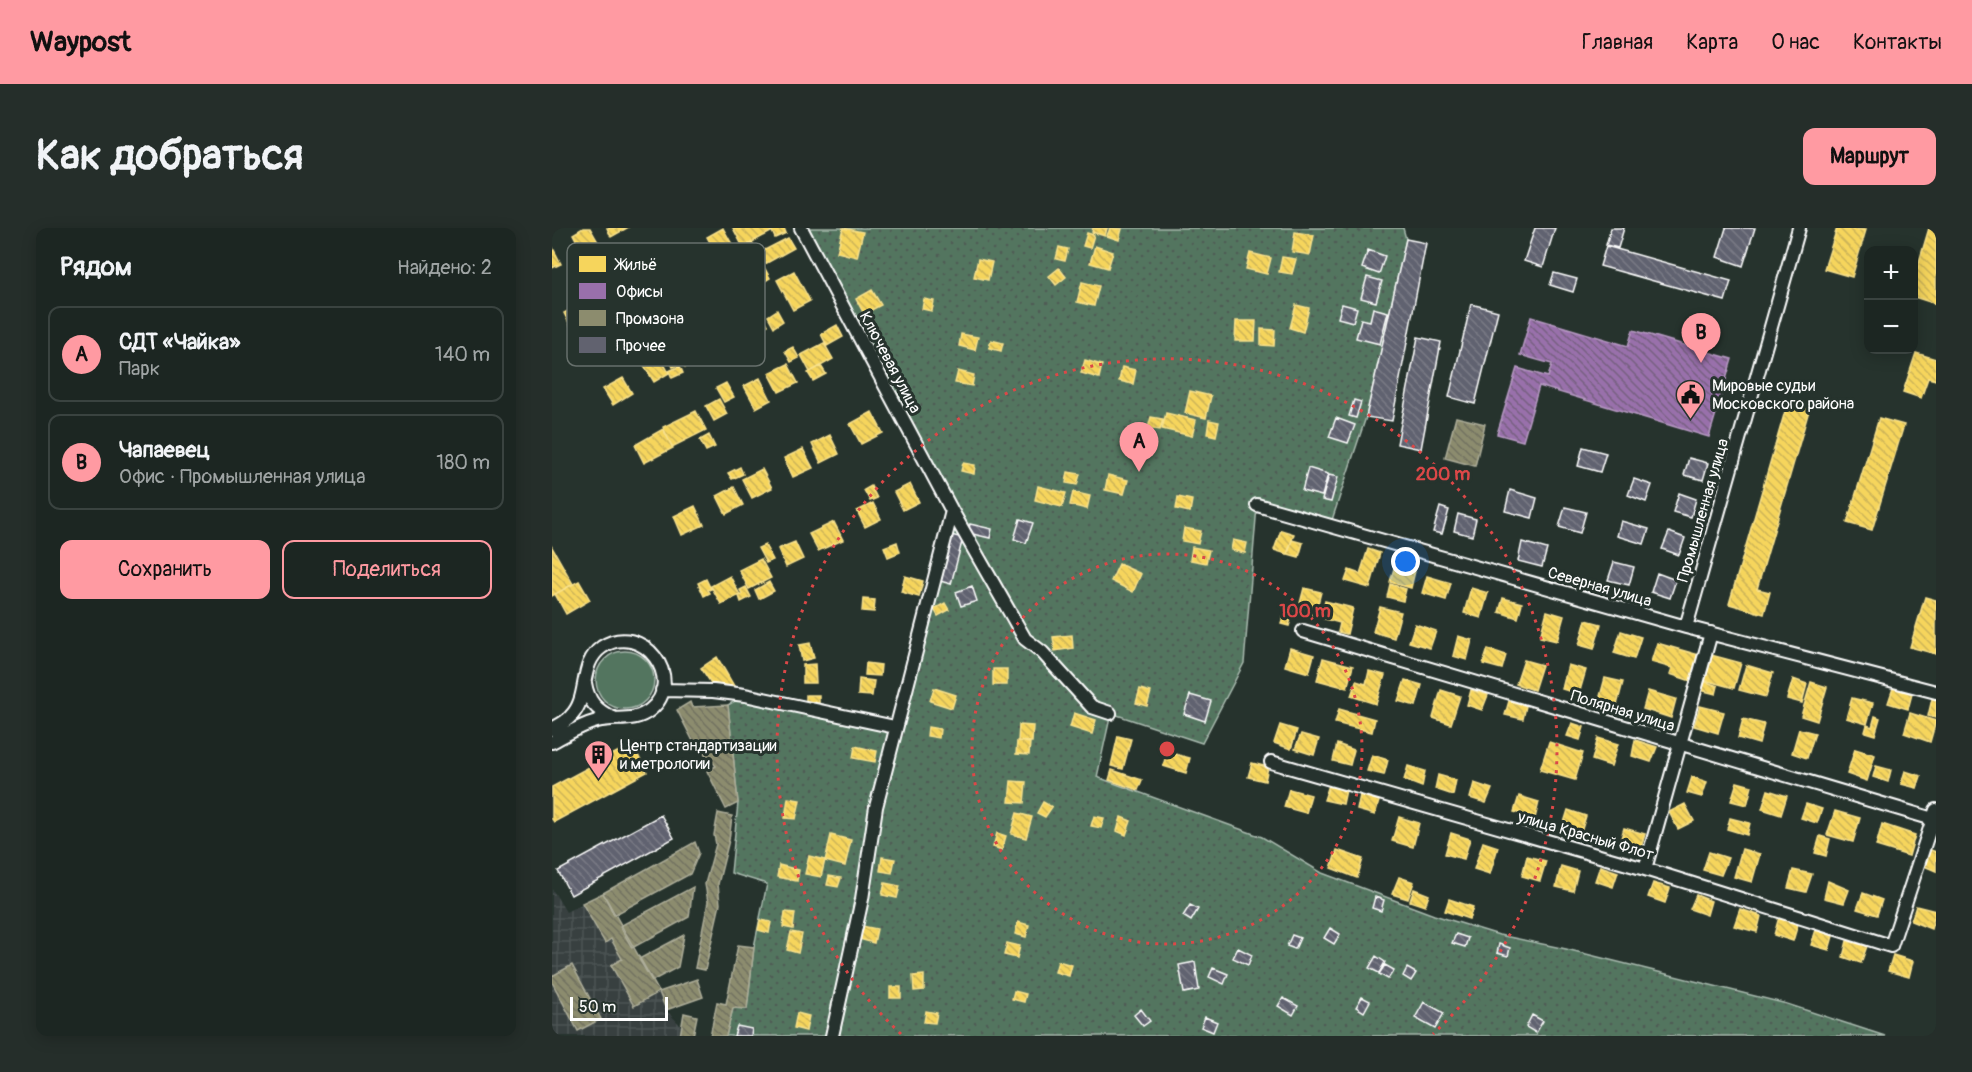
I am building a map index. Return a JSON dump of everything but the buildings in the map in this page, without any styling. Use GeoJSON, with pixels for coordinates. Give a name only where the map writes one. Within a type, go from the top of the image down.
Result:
{"type":"FeatureCollection","features":[{"type":"Feature","properties":{"kind":"street","name":"Ключевая улица"},"geometry":{"type":"LineString","coordinates":[[801,228],[952,511],[1025,639],[1042,652],[1092,707],[1110,713]]}},
{"type":"Feature","properties":{"kind":"street","name":"Промышленная улица"},"geometry":{"type":"LineString","coordinates":[[1686,627],[1799,228]]}},
{"type":"Feature","properties":{"kind":"street","name":"Северная улица"},"geometry":{"type":"LineString","coordinates":[[1257,505],[1686,627],[1936,692]]}},
{"type":"Feature","properties":{"kind":"street"},"geometry":{"type":"LineString","coordinates":[[832,1036],[862,899],[876,807],[952,511]]}},
{"type":"Feature","properties":{"kind":"street","name":"Полярная улица"},"geometry":{"type":"LineString","coordinates":[[1303,631],[1680,744],[1935,815]]}},
{"type":"Feature","properties":{"kind":"street"},"geometry":{"type":"LineString","coordinates":[[1645,869],[1711,633]]}},
{"type":"Feature","properties":{"kind":"street"},"geometry":{"type":"LineString","coordinates":[[552,729],[573,715],[579,703],[586,668],[602,647],[615,642],[628,641],[652,652],[660,664],[663,677],[658,700],[648,711],[637,717],[613,718],[579,727],[552,742]]}},
{"type":"Feature","properties":{"kind":"street"},"geometry":{"type":"LineString","coordinates":[[584,682],[593,705],[602,713],[613,718]]}},
{"type":"Feature","properties":{"kind":"street"},"geometry":{"type":"LineString","coordinates":[[662,690],[713,691],[745,695],[896,728]]}},
{"type":"Feature","properties":{"kind":"street","name":"улица Красный Флот"},"geometry":{"type":"LineString","coordinates":[[1271,762],[1645,869],[1891,946],[1935,815]]}},
{"type":"Feature","properties":{"kind":"shaded area"},"geometry":{"type":"Polygon","coordinates":[[[552,889],[566,912],[603,893],[659,992],[666,1010],[682,1027],[680,1036],[552,1036],[552,889]]]}},
{"type":"Feature","properties":{"kind":"green space"},"geometry":{"type":"Polygon","coordinates":[[[801,228],[1403,228],[1406,239],[1366,417],[1330,526],[1257,506],[1244,663],[1202,743],[1111,713],[1097,777],[1262,837],[1322,873],[1434,915],[1499,935],[1566,949],[1787,1004],[1885,1036],[726,1036],[733,1008],[747,1009],[754,947],[767,884],[731,873],[738,803],[728,705],[745,695],[895,727],[952,511],[801,228]]]}},
{"type":"Feature","properties":{"kind":"green space"},"geometry":{"type":"Polygon","coordinates":[[[625,651],[636,653],[649,664],[654,680],[652,691],[641,704],[625,709],[614,707],[601,696],[596,680],[598,669],[609,656],[625,651]]]}},
{"type":"Feature","properties":{"kind":"place","name":"Чапаевец"},"geometry":{"type":"Point","coordinates":[1701,363]}},
{"type":"Feature","properties":{"kind":"place","name":"Мировые судьи Московского района"},"geometry":{"type":"Point","coordinates":[1691,420]}},
{"type":"Feature","properties":{"kind":"place","name":"СДТ «Чайка»"},"geometry":{"type":"Point","coordinates":[1139,472]}},
{"type":"Feature","properties":{"kind":"place","name":"Центр стандартизации и метрологии"},"geometry":{"type":"Point","coordinates":[599,780]}}]}
